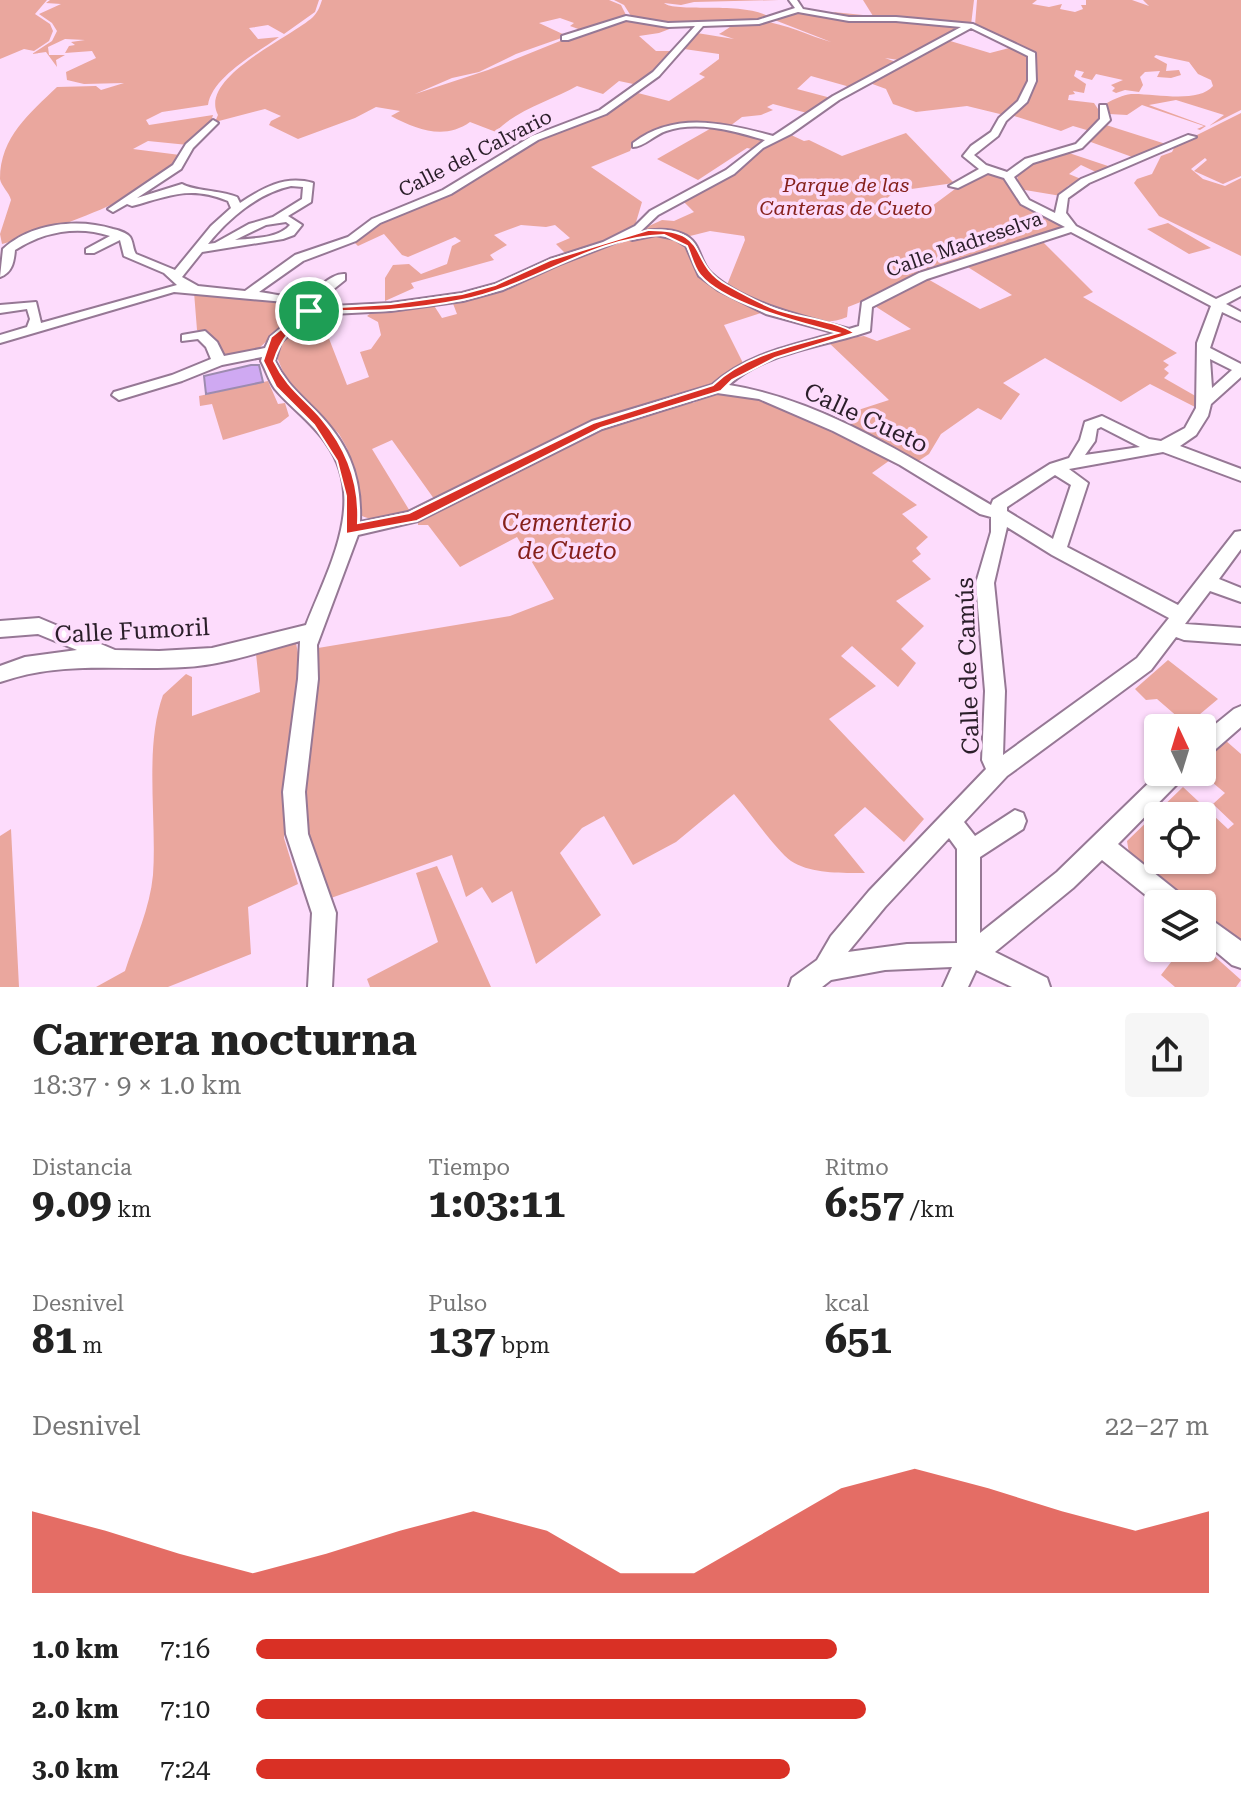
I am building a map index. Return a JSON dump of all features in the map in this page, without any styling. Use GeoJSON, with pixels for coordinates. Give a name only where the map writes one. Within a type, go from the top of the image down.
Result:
{"type":"FeatureCollection","features":[{"type":"Feature","properties":{"kind":"street"},"geometry":{"type":"LineString","coordinates":[[565,38],[626,18],[655,24],[759,22],[796,4],[849,19],[896,19],[986,30],[1033,57],[1032,81],[1022,102],[1002,120],[995,134],[968,153],[971,160],[1008,176],[1025,202],[1241,317]]}},
{"type":"Feature","properties":{"kind":"street","name":"Calle del Calvario"},"geometry":{"type":"LineString","coordinates":[[248,294],[299,258],[352,239],[376,221],[454,188],[547,132],[603,112],[656,74],[703,22]]}},
{"type":"Feature","properties":{"kind":"street"},"geometry":{"type":"LineString","coordinates":[[607,244],[639,228],[654,213],[730,172],[756,148],[800,125],[837,97],[969,26]]}},
{"type":"Feature","properties":{"kind":"street"},"geometry":{"type":"LineString","coordinates":[[1008,176],[1029,161],[1079,146],[1105,120],[1103,107]]}},
{"type":"Feature","properties":{"kind":"street"},"geometry":{"type":"LineString","coordinates":[[99,227],[113,209],[182,165],[189,146],[213,123]]}},
{"type":"Feature","properties":{"kind":"street"},"geometry":{"type":"LineString","coordinates":[[636,145],[662,130],[695,125],[728,127],[773,139]]}},
{"type":"Feature","properties":{"kind":"street"},"geometry":{"type":"LineString","coordinates":[[1068,225],[1060,213],[1063,197],[1079,184],[1191,137]]}},
{"type":"Feature","properties":{"kind":"street"},"geometry":{"type":"LineString","coordinates":[[954,186],[987,169]]}},
{"type":"Feature","properties":{"kind":"street"},"geometry":{"type":"LineString","coordinates":[[176,277],[180,267],[237,209],[283,183],[300,181],[309,185],[307,200],[275,219],[239,232],[220,245]]}},
{"type":"Feature","properties":{"kind":"street"},"geometry":{"type":"LineString","coordinates":[[113,209],[192,183]]}},
{"type":"Feature","properties":{"kind":"street"},"geometry":{"type":"LineString","coordinates":[[174,189],[218,193],[233,199],[237,209]]}},
{"type":"Feature","properties":{"kind":"street"},"geometry":{"type":"LineString","coordinates":[[200,249],[263,241],[293,230],[294,221],[275,219]]}},
{"type":"Feature","properties":{"kind":"street","name":"Calle Madreselva"},"geometry":{"type":"LineString","coordinates":[[849,333],[867,324],[866,305],[900,286],[1068,225]]}},
{"type":"Feature","properties":{"kind":"street"},"geometry":{"type":"LineString","coordinates":[[0,273],[8,264],[7,257],[12,246],[63,227],[99,227],[128,241],[128,254],[157,264],[182,283],[201,289]]}},
{"type":"Feature","properties":{"kind":"street"},"geometry":{"type":"LineString","coordinates":[[0,339],[34,326],[96,312],[158,291],[201,289],[248,294],[304,306],[391,307],[463,297],[499,287],[554,262],[648,233],[678,236],[691,244],[703,273],[722,287],[771,311],[849,333]]}},
{"type":"Feature","properties":{"kind":"street"},"geometry":{"type":"LineString","coordinates":[[90,251],[120,235]]}},
{"type":"Feature","properties":{"kind":"street"},"geometry":{"type":"LineString","coordinates":[[320,987],[324,913],[297,834],[294,792],[308,679],[308,645],[326,604],[351,530],[353,496],[343,460],[318,422],[280,385],[268,361],[269,352],[281,333],[304,306],[341,277]]}},
{"type":"Feature","properties":{"kind":"street"},"geometry":{"type":"LineString","coordinates":[[1241,291],[1218,303],[1203,350],[1205,402],[1195,427],[1163,446],[1055,468],[999,504],[998,513],[1178,622],[1184,632],[1241,636]]}},
{"type":"Feature","properties":{"kind":"street"},"geometry":{"type":"LineString","coordinates":[[0,309],[32,305],[34,326]]}},
{"type":"Feature","properties":{"kind":"street"},"geometry":{"type":"LineString","coordinates":[[717,388],[728,378],[771,356],[849,333]]}},
{"type":"Feature","properties":{"kind":"street"},"geometry":{"type":"LineString","coordinates":[[187,338],[200,334],[212,345],[219,361]]}},
{"type":"Feature","properties":{"kind":"street"},"geometry":{"type":"LineString","coordinates":[[1203,350],[1241,370],[1205,402]]}},
{"type":"Feature","properties":{"kind":"street"},"geometry":{"type":"LineString","coordinates":[[119,395],[184,376],[219,361],[269,352]]}},
{"type":"Feature","properties":{"kind":"street","name":"Calle Cueto"},"geometry":{"type":"LineString","coordinates":[[351,530],[412,517],[597,425],[717,388],[762,395],[838,427],[917,467],[986,510],[998,513]]}},
{"type":"Feature","properties":{"kind":"street"},"geometry":{"type":"LineString","coordinates":[[1078,462],[1076,456],[1087,441],[1090,426],[1097,421],[1145,443],[1163,446],[1241,475]]}},
{"type":"Feature","properties":{"kind":"street"},"geometry":{"type":"LineString","coordinates":[[1055,468],[1080,483],[1058,550]]}},
{"type":"Feature","properties":{"kind":"street","name":"Calle de Camús"},"geometry":{"type":"LineString","coordinates":[[998,513],[999,532],[985,583],[995,691],[992,760],[1000,769]]}},
{"type":"Feature","properties":{"kind":"street"},"geometry":{"type":"LineString","coordinates":[[801,987],[826,969],[854,925],[1000,769],[1144,664],[1241,537]]}},
{"type":"Feature","properties":{"kind":"street"},"geometry":{"type":"LineString","coordinates":[[1207,582],[1241,595]]}},
{"type":"Feature","properties":{"kind":"street"},"geometry":{"type":"LineString","coordinates":[[0,629],[39,626],[113,656]]}},
{"type":"Feature","properties":{"kind":"street","name":"Calle Fumoril"},"geometry":{"type":"LineString","coordinates":[[0,674],[32,662],[113,656],[211,656],[313,631]]}},
{"type":"Feature","properties":{"kind":"street"},"geometry":{"type":"LineString","coordinates":[[1216,736],[1241,715]]}},
{"type":"Feature","properties":{"kind":"street"},"geometry":{"type":"LineString","coordinates":[[955,987],[970,956],[1065,880],[1160,786]]}},
{"type":"Feature","properties":{"kind":"street"},"geometry":{"type":"LineString","coordinates":[[968,849],[980,846],[1015,821]]}},
{"type":"Feature","properties":{"kind":"street"},"geometry":{"type":"LineString","coordinates":[[948,823],[962,835],[968,849],[966,935],[970,956]]}},
{"type":"Feature","properties":{"kind":"street"},"geometry":{"type":"LineString","coordinates":[[1100,844],[1158,890]]}},
{"type":"Feature","properties":{"kind":"street"},"geometry":{"type":"LineString","coordinates":[[1216,936],[1241,956]]}},
{"type":"Feature","properties":{"kind":"street"},"geometry":{"type":"LineString","coordinates":[[826,969],[911,955],[970,956],[989,962],[1038,987]]}},
{"type":"Feature","properties":{"kind":"green space"},"geometry":{"type":"Polygon","coordinates":[[[0,0],[47,0],[35,14],[50,24],[53,31],[49,41],[34,51],[24,49],[0,59],[0,0]]]}},
{"type":"Feature","properties":{"kind":"green space"},"geometry":{"type":"Polygon","coordinates":[[[50,0],[319,0],[315,12],[284,34],[268,25],[249,28],[258,39],[279,37],[226,75],[211,95],[208,105],[162,112],[146,120],[149,125],[213,115],[210,125],[188,145],[148,141],[133,149],[180,155],[169,169],[151,183],[100,210],[2,244],[0,234],[11,200],[0,179],[1,164],[18,127],[57,87],[96,86],[101,90],[124,83],[84,84],[67,80],[66,72],[96,58],[92,51],[65,53],[69,46],[75,45],[71,42],[85,40],[65,39],[48,47],[49,55],[65,55],[56,60],[57,67],[46,52],[32,54],[52,41],[57,31],[39,14],[61,4],[46,3],[50,0]]]}},
{"type":"Feature","properties":{"kind":"green space"},"geometry":{"type":"Polygon","coordinates":[[[322,0],[609,0],[621,5],[626,15],[581,30],[570,26],[574,23],[560,18],[539,23],[567,36],[415,94],[488,70],[585,31],[626,19],[670,26],[672,28],[659,33],[639,36],[656,51],[675,51],[638,85],[619,81],[603,94],[577,86],[523,112],[496,132],[470,122],[451,131],[431,131],[391,116],[400,111],[376,107],[298,139],[269,125],[281,116],[265,109],[215,122],[218,115],[215,101],[221,87],[233,73],[313,17],[322,0]]]}},
{"type":"Feature","properties":{"kind":"green space"},"geometry":{"type":"Polygon","coordinates":[[[614,0],[779,0],[681,5],[664,3],[682,7],[744,9],[769,17],[758,21],[668,24],[631,16],[624,5],[614,0]]]}},
{"type":"Feature","properties":{"kind":"green space"},"geometry":{"type":"Polygon","coordinates":[[[863,0],[974,0],[971,25],[844,17],[833,12],[873,16],[863,0]]]}},
{"type":"Feature","properties":{"kind":"green space"},"geometry":{"type":"Polygon","coordinates":[[[977,0],[1037,0],[1032,4],[1049,7],[1062,4],[1060,9],[1075,12],[1083,9],[1081,5],[1086,5],[1086,0],[1132,0],[1149,6],[1143,0],[1241,0],[1241,110],[1209,126],[1224,115],[1176,100],[1149,105],[1206,126],[1200,130],[1197,129],[1204,126],[1142,105],[1127,115],[1109,114],[1107,103],[1125,95],[1197,95],[1213,86],[1211,80],[1198,74],[1189,62],[1156,55],[1154,57],[1167,64],[1166,71],[1179,70],[1181,75],[1157,77],[1160,71],[1145,72],[1140,77],[1143,85],[1139,92],[1125,90],[1116,93],[1111,85],[1123,80],[1096,74],[1092,80],[1081,77],[1084,72],[1076,70],[1074,76],[1086,84],[1084,93],[1073,91],[1075,94],[1069,95],[1068,100],[1094,103],[1104,118],[1090,131],[1073,126],[1061,131],[1011,115],[1032,90],[1036,74],[1035,56],[975,25],[977,0]]]}},
{"type":"Feature","properties":{"kind":"green space"},"geometry":{"type":"Polygon","coordinates":[[[796,11],[965,26],[899,60],[885,58],[896,62],[850,87],[811,76],[797,89],[831,98],[807,113],[773,104],[767,107],[773,110],[742,117],[730,126],[673,126],[633,144],[630,151],[591,167],[642,202],[634,229],[567,255],[556,244],[570,238],[555,225],[521,225],[494,235],[507,245],[490,255],[494,260],[411,283],[414,288],[385,301],[385,278],[393,265],[409,264],[421,274],[447,264],[452,246],[461,241],[455,237],[408,257],[402,255],[384,234],[358,246],[353,241],[382,220],[409,210],[535,140],[571,127],[634,92],[669,101],[705,77],[699,74],[719,59],[719,54],[684,49],[697,33],[734,39],[719,34],[736,24],[759,21],[831,42],[772,19],[796,11]]]}},
{"type":"Feature","properties":{"kind":"green space"},"geometry":{"type":"Polygon","coordinates":[[[947,40],[990,53],[1013,47],[1030,57],[1024,89],[1004,115],[967,106],[916,112],[893,104],[886,89],[867,82],[947,40]]]}},
{"type":"Feature","properties":{"kind":"green space"},"geometry":{"type":"Polygon","coordinates":[[[1241,113],[1241,176],[1223,184],[1194,171],[1207,160],[1205,158],[1191,169],[1203,179],[1225,186],[1241,178],[1241,256],[1159,216],[1134,183],[1152,174],[1161,156],[1172,152],[1175,146],[1241,113]]]}},
{"type":"Feature","properties":{"kind":"green space"},"geometry":{"type":"Polygon","coordinates":[[[1103,124],[1169,145],[1135,158],[1088,141],[1103,124]]]}},
{"type":"Feature","properties":{"kind":"green space"},"geometry":{"type":"Polygon","coordinates":[[[715,126],[768,140],[752,149],[747,148],[698,180],[657,159],[715,126]]]}},
{"type":"Feature","properties":{"kind":"green space","name":"Parque de las Canteras de Cueto"},"geometry":{"type":"Polygon","coordinates":[[[906,133],[954,183],[890,192],[886,199],[902,213],[920,215],[955,189],[991,173],[1004,179],[1023,203],[1064,227],[923,273],[848,307],[847,317],[833,321],[818,321],[786,313],[727,285],[744,236],[710,231],[686,237],[673,232],[625,237],[662,220],[674,221],[694,212],[684,202],[739,168],[757,150],[789,134],[842,156],[906,133]]]}},
{"type":"Feature","properties":{"kind":"green space"},"geometry":{"type":"Polygon","coordinates":[[[1066,152],[1114,168],[1098,173],[1081,165],[1069,174],[1081,179],[1068,186],[1061,196],[1019,189],[1017,175],[1020,167],[1066,152]]]}},
{"type":"Feature","properties":{"kind":"green space"},"geometry":{"type":"Polygon","coordinates":[[[1168,223],[1211,248],[1189,254],[1147,229],[1168,223]]]}},
{"type":"Feature","properties":{"kind":"green space"},"geometry":{"type":"Polygon","coordinates":[[[650,234],[684,242],[698,274],[706,281],[767,311],[724,325],[744,365],[709,387],[596,421],[437,503],[392,440],[372,449],[411,513],[377,519],[359,514],[355,470],[347,448],[339,434],[287,381],[276,355],[284,334],[321,318],[347,385],[369,377],[360,352],[371,349],[381,335],[378,322],[367,316],[371,313],[433,304],[442,318],[457,314],[452,301],[650,234]]]}},
{"type":"Feature","properties":{"kind":"green space"},"geometry":{"type":"Polygon","coordinates":[[[1042,241],[1093,292],[1083,297],[1177,353],[1163,361],[1169,365],[1164,369],[1169,373],[1164,378],[1199,398],[1195,407],[1150,384],[1121,402],[1045,358],[1003,383],[1020,394],[1001,420],[978,408],[941,434],[929,454],[917,462],[848,426],[847,419],[852,412],[889,400],[827,341],[864,336],[877,341],[911,329],[870,303],[926,278],[980,309],[1012,295],[963,264],[1042,241]]]}},
{"type":"Feature","properties":{"kind":"green space"},"geometry":{"type":"Polygon","coordinates":[[[194,292],[290,303],[296,314],[257,350],[222,358],[205,333],[197,330],[194,292]]]}},
{"type":"Feature","properties":{"kind":"green space"},"geometry":{"type":"Polygon","coordinates":[[[268,381],[278,404],[285,403],[289,416],[280,423],[223,440],[212,404],[200,406],[199,396],[268,381]]]}},
{"type":"Feature","properties":{"kind":"green space","name":"Cementerio de Cueto"},"geometry":{"type":"Polygon","coordinates":[[[715,393],[750,393],[893,458],[872,473],[917,505],[902,514],[928,537],[916,548],[921,554],[912,561],[931,579],[896,601],[924,626],[901,649],[916,663],[898,687],[852,646],[841,656],[876,686],[829,719],[924,819],[904,842],[865,807],[834,835],[865,873],[847,873],[817,871],[791,861],[734,794],[676,842],[633,865],[604,816],[582,828],[560,853],[601,915],[536,964],[512,891],[492,903],[482,887],[466,897],[452,855],[331,898],[308,837],[304,809],[318,648],[510,616],[554,599],[517,537],[460,567],[428,525],[418,525],[418,519],[435,513],[497,476],[582,435],[688,399],[693,403],[715,393]]]}},
{"type":"Feature","properties":{"kind":"green space"},"geometry":{"type":"Polygon","coordinates":[[[296,643],[299,658],[284,788],[284,838],[298,884],[248,907],[251,954],[168,987],[96,987],[125,971],[149,900],[154,853],[154,738],[163,695],[186,674],[192,677],[192,716],[260,692],[256,654],[296,643]]]}},
{"type":"Feature","properties":{"kind":"green space"},"geometry":{"type":"Polygon","coordinates":[[[1168,660],[1218,699],[1200,714],[1174,714],[1157,699],[1146,700],[1135,689],[1168,660]]]}},
{"type":"Feature","properties":{"kind":"green space"},"geometry":{"type":"Polygon","coordinates":[[[1225,740],[1241,754],[1241,941],[1216,921],[1216,890],[1176,890],[1155,874],[1216,874],[1216,818],[1228,829],[1234,824],[1216,807],[1215,802],[1225,793],[1216,785],[1216,748],[1225,740]]]}},
{"type":"Feature","properties":{"kind":"green space"},"geometry":{"type":"Polygon","coordinates":[[[1183,787],[1199,802],[1167,802],[1183,787]]]}},
{"type":"Feature","properties":{"kind":"green space"},"geometry":{"type":"Polygon","coordinates":[[[1144,825],[1144,866],[1129,853],[1127,841],[1144,825]]]}},
{"type":"Feature","properties":{"kind":"green space"},"geometry":{"type":"Polygon","coordinates":[[[11,829],[19,987],[0,987],[0,836],[11,829]]]}},
{"type":"Feature","properties":{"kind":"green space"},"geometry":{"type":"Polygon","coordinates":[[[437,866],[491,987],[370,987],[367,979],[438,942],[416,873],[437,866]]]}},
{"type":"Feature","properties":{"kind":"green space"},"geometry":{"type":"Polygon","coordinates":[[[1216,958],[1241,980],[1236,987],[1175,987],[1161,975],[1171,962],[1216,962],[1216,958]]]}},
{"type":"Feature","properties":{"kind":"building"},"geometry":{"type":"Polygon","coordinates":[[[259,365],[263,382],[206,394],[204,376],[259,365]]]}},
{"type":"Feature","properties":{"kind":"route"},"geometry":{"type":"LineString","coordinates":[[648,233],[664,233],[678,236],[691,244],[703,273],[722,287],[781,315],[849,333],[771,356],[728,378],[717,388],[597,425],[412,517],[351,530],[353,496],[350,477],[335,443],[280,385],[268,361],[275,340],[309,311],[391,307],[463,297],[499,287],[554,262],[607,244],[648,233]]}}]}
